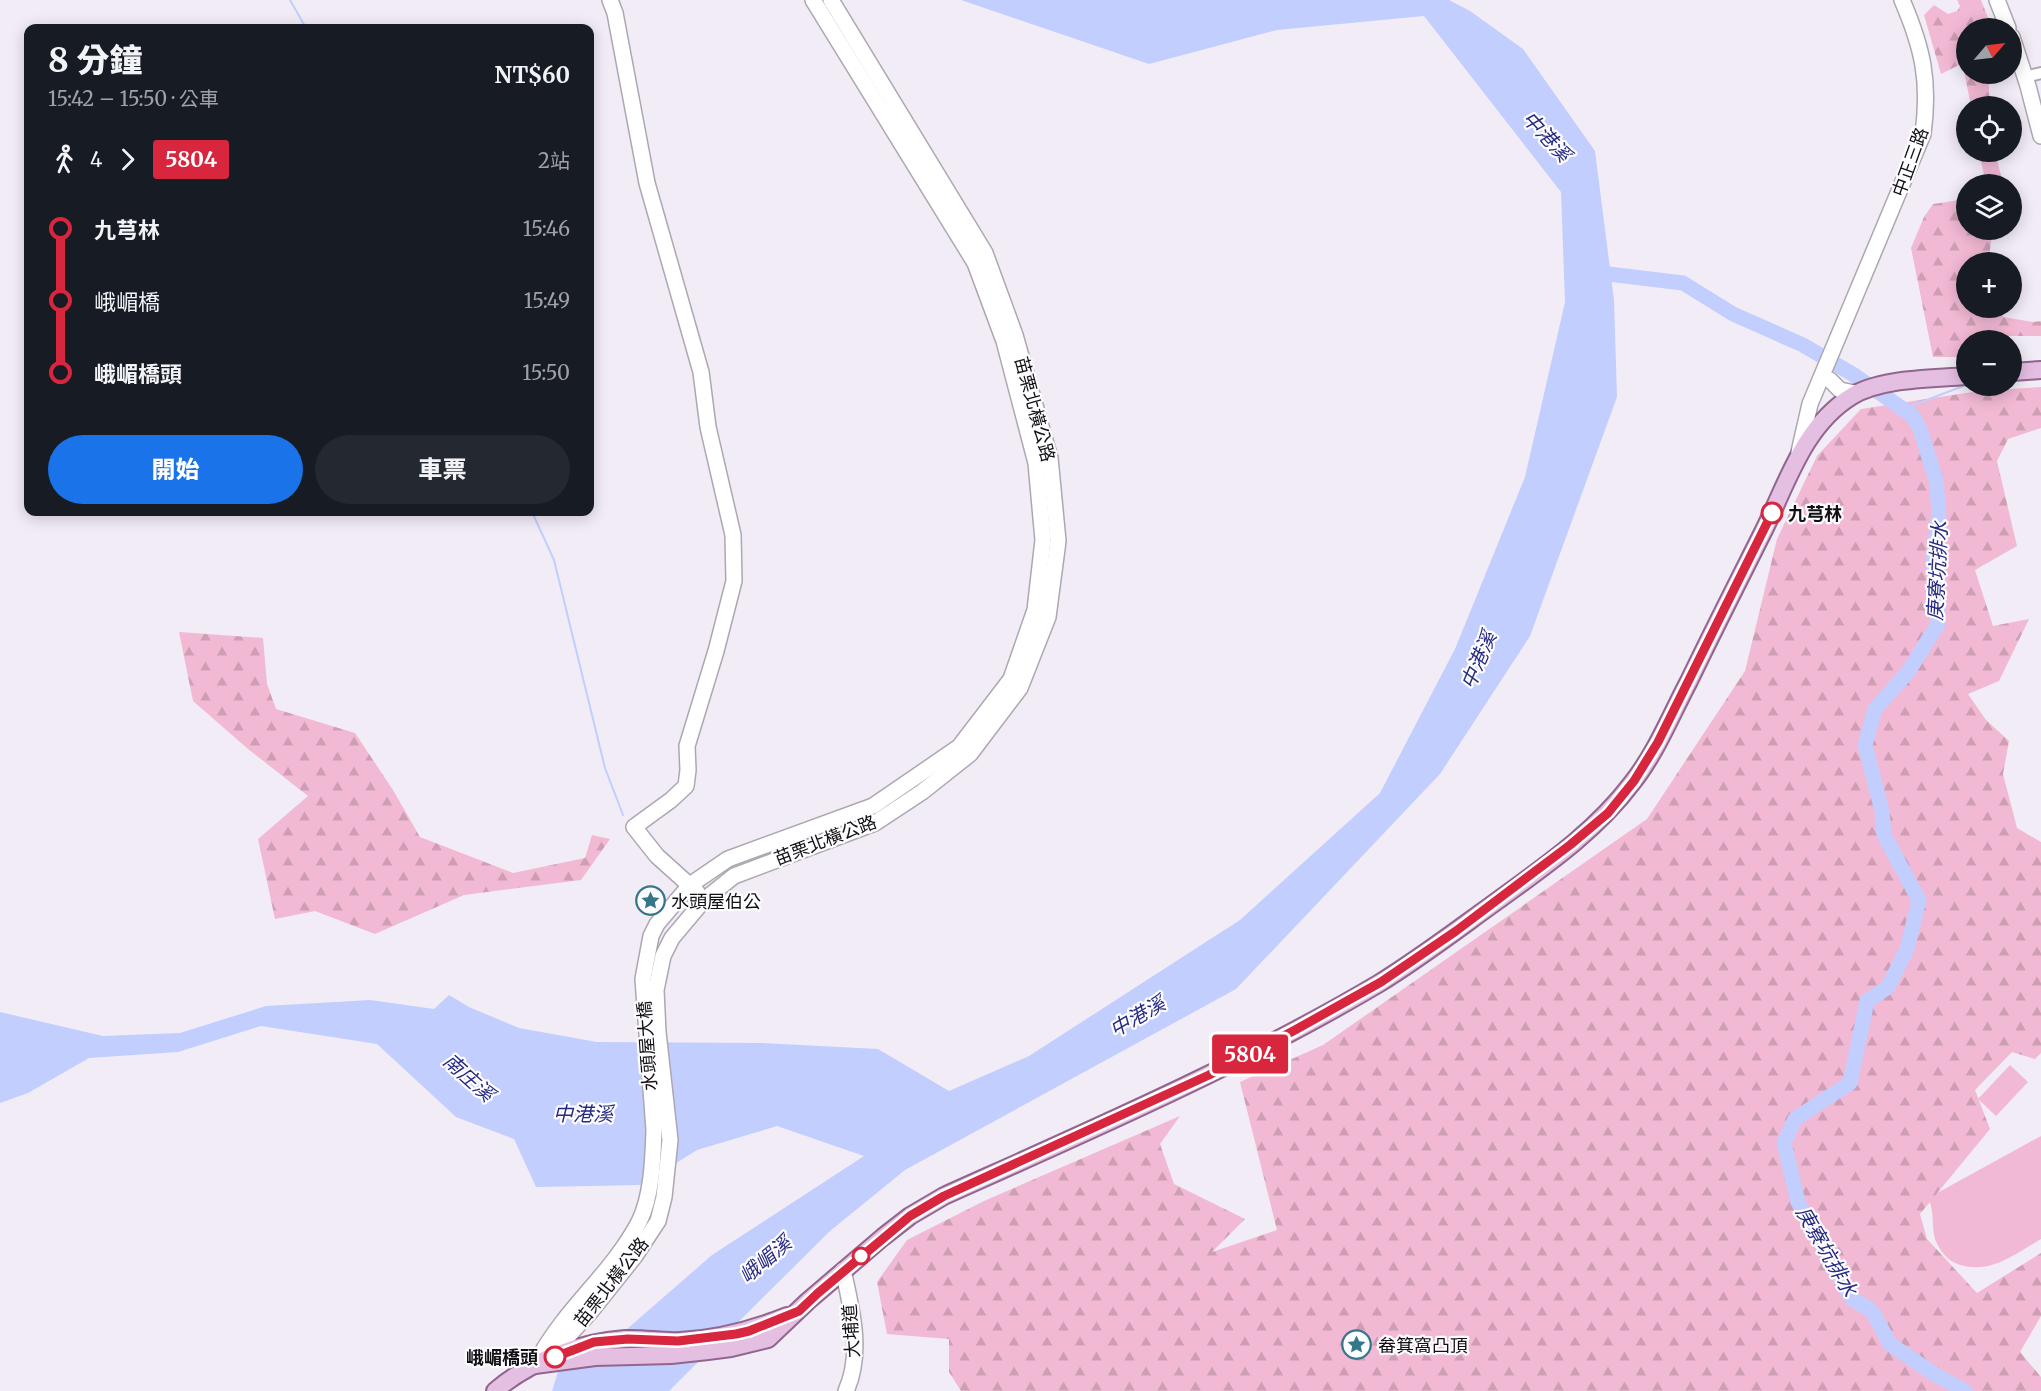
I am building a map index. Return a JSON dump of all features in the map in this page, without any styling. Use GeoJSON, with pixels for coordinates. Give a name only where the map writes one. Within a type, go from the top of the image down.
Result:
{"type":"FeatureCollection","features":[{"type":"Feature","properties":{"kind":"main road"},"geometry":{"type":"LineString","coordinates":[[610,0],[615,13],[647,183],[701,372],[708,427],[733,535],[734,581],[716,651],[687,746],[686,786],[671,800],[633,827],[657,856],[704,900]]}},
{"type":"Feature","properties":{"kind":"main road","name":"苗栗北橫公路"},"geometry":{"type":"LineString","coordinates":[[690,885],[728,859],[873,806],[959,747],[1011,679],[1035,610],[1043,540],[1036,463],[1004,340],[975,263],[813,0]]}},
{"type":"Feature","properties":{"kind":"main road","name":"苗栗北橫公路"},"geometry":{"type":"LineString","coordinates":[[704,900],[734,876],[875,823],[922,792],[962,761],[970,754],[1020,688],[1048,617],[1058,541],[1050,458],[1016,334],[985,253],[831,0]]}},
{"type":"Feature","properties":{"kind":"main road","name":"中正三路"},"geometry":{"type":"LineString","coordinates":[[1830,373],[1836,352],[1923,134],[1927,105],[1921,51],[1902,0]]}},
{"type":"Feature","properties":{"kind":"main road"},"geometry":{"type":"LineString","coordinates":[[1997,0],[2004,18]]}},
{"type":"Feature","properties":{"kind":"main road"},"geometry":{"type":"LineString","coordinates":[[2022,68],[2041,136]]}},
{"type":"Feature","properties":{"kind":"main road"},"geometry":{"type":"LineString","coordinates":[[2022,371],[2041,370]]}},
{"type":"Feature","properties":{"kind":"main road"},"geometry":{"type":"LineString","coordinates":[[1830,373],[1840,390],[1858,392],[1896,382],[1956,377]]}},
{"type":"Feature","properties":{"kind":"main road"},"geometry":{"type":"LineString","coordinates":[[535,1365],[595,1357],[671,1355],[731,1348],[767,1332],[799,1311],[843,1270],[910,1216],[944,1196],[1209,1075],[1295,1030],[1381,982],[1532,875],[1608,813],[1634,781],[1658,742],[1801,451],[1830,373]]}},
{"type":"Feature","properties":{"kind":"main road"},"geometry":{"type":"LineString","coordinates":[[1801,451],[1828,414],[1858,392]]}},
{"type":"Feature","properties":{"kind":"main road","name":"水頭屋大橋"},"geometry":{"type":"LineString","coordinates":[[640,1220],[654,1156],[644,1009],[644,964],[651,936],[657,924],[690,885]]}},
{"type":"Feature","properties":{"kind":"main road","name":"水頭屋大橋"},"geometry":{"type":"LineString","coordinates":[[658,1221],[670,1140],[658,1032],[656,990],[659,969],[672,938],[704,900]]}},
{"type":"Feature","properties":{"kind":"main road","name":"苗栗北橫公路"},"geometry":{"type":"LineString","coordinates":[[535,1365],[550,1337],[615,1259],[640,1220]]}},
{"type":"Feature","properties":{"kind":"main road","name":"苗栗北橫公路"},"geometry":{"type":"LineString","coordinates":[[535,1365],[562,1343],[592,1310],[635,1256],[658,1221]]}},
{"type":"Feature","properties":{"kind":"main road","name":"大埔道"},"geometry":{"type":"LineString","coordinates":[[843,1270],[852,1308],[855,1342],[852,1377],[846,1391]]}},
{"type":"Feature","properties":{"kind":"main road"},"geometry":{"type":"LineString","coordinates":[[592,1310],[588,1325],[594,1342]]}},
{"type":"Feature","properties":{"kind":"main road"},"geometry":{"type":"LineString","coordinates":[[495,1391],[508,1380],[535,1365],[594,1342],[628,1339],[678,1341],[767,1332]]}},
{"type":"Feature","properties":{"kind":"street"},"geometry":{"type":"LineString","coordinates":[[2025,77],[2041,73]]}},
{"type":"Feature","properties":{"kind":"green space"},"geometry":{"type":"Polygon","coordinates":[[[1957,0],[1981,0],[1988,18],[1956,18],[1956,66],[1941,74],[1924,15],[1934,5],[1948,14],[1957,11],[1960,6],[1957,0]]]}},
{"type":"Feature","properties":{"kind":"green space"},"geometry":{"type":"Polygon","coordinates":[[[1967,84],[1989,84],[1989,96],[1969,96],[1967,84]]]}},
{"type":"Feature","properties":{"kind":"green space"},"geometry":{"type":"Polygon","coordinates":[[[1981,162],[1998,162],[2000,174],[1984,174],[1981,162]]]}},
{"type":"Feature","properties":{"kind":"green space"},"geometry":{"type":"Polygon","coordinates":[[[1956,201],[1956,240],[1991,240],[1990,252],[1956,252],[1956,318],[2009,318],[2041,321],[2041,336],[2022,336],[2022,330],[1956,330],[1956,357],[1933,357],[1911,248],[1924,217],[1933,204],[1956,201]]]}},
{"type":"Feature","properties":{"kind":"green space"},"geometry":{"type":"Polygon","coordinates":[[[2041,387],[2041,428],[2008,439],[1997,461],[2017,546],[1975,570],[1993,626],[2029,619],[1999,681],[1968,694],[1986,720],[2009,741],[2003,774],[2017,828],[2041,842],[2041,1053],[2035,1059],[2012,1052],[1975,1090],[1990,1129],[1920,1214],[1927,1239],[1977,1293],[2041,1253],[2041,1316],[2020,1352],[2041,1377],[2041,1391],[961,1391],[949,1372],[949,1339],[887,1334],[877,1282],[907,1240],[984,1201],[1180,1116],[1160,1144],[1174,1184],[1245,1219],[1212,1252],[1277,1230],[1240,1082],[1323,1045],[1647,819],[1745,671],[1777,539],[1817,456],[1861,409],[1956,395],[2022,396],[2022,388],[2041,387]]]}},
{"type":"Feature","properties":{"kind":"green space"},"geometry":{"type":"Polygon","coordinates":[[[179,632],[263,638],[267,684],[276,709],[355,733],[393,790],[420,837],[513,873],[585,858],[592,835],[610,839],[581,880],[464,895],[375,934],[315,911],[275,919],[258,839],[308,796],[248,749],[193,701],[179,632]]]}},
{"type":"Feature","properties":{"kind":"green space"},"geometry":{"type":"Polygon","coordinates":[[[2010,1065],[2028,1082],[1996,1116],[1978,1099],[2010,1065]]]}},
{"type":"Feature","properties":{"kind":"green space"},"geometry":{"type":"Polygon","coordinates":[[[2041,1136],[2041,1239],[2011,1257],[1989,1266],[1967,1267],[1952,1261],[1943,1253],[1935,1239],[1928,1198],[2041,1136]]]}},
{"type":"Feature","properties":{"kind":"water","name":"中港溪"},"geometry":{"type":"Polygon","coordinates":[[[961,0],[1449,0],[1470,11],[1523,49],[1595,151],[1614,300],[1617,397],[1530,636],[1440,774],[1236,989],[905,1170],[830,1231],[669,1391],[552,1391],[558,1372],[619,1336],[712,1255],[864,1156],[777,1126],[697,1150],[641,1185],[536,1187],[514,1139],[456,1117],[377,1044],[261,1026],[178,1052],[89,1058],[28,1093],[0,1103],[0,1012],[103,1036],[180,1033],[266,1006],[370,1000],[434,1009],[449,995],[469,1007],[519,1028],[597,1042],[762,1043],[878,1049],[949,1091],[1029,1056],[1240,920],[1380,793],[1455,649],[1525,477],[1565,302],[1561,192],[1424,16],[1277,30],[1149,64],[961,0]]]}},
{"type":"Feature","properties":{"kind":"waterway"},"geometry":{"type":"LineString","coordinates":[[290,0],[304,24]]}},
{"type":"Feature","properties":{"kind":"waterway","name":"庚寮坑排水"},"geometry":{"type":"LineString","coordinates":[[1600,273],[1683,283],[1733,314],[1803,345],[1854,375],[1913,416],[1920,429],[1936,480],[1939,511],[1933,562],[1938,599],[1938,624],[1908,672],[1875,709],[1865,745],[1882,811],[1884,835],[1919,900],[1907,949],[1888,987],[1867,1001],[1850,1083],[1795,1119],[1784,1143],[1798,1202],[1851,1298],[1872,1311],[1890,1344],[1934,1374],[1965,1391]]}},
{"type":"Feature","properties":{"kind":"waterway"},"geometry":{"type":"LineString","coordinates":[[1903,409],[1956,389]]}},
{"type":"Feature","properties":{"kind":"waterway"},"geometry":{"type":"LineString","coordinates":[[534,516],[554,560],[605,768],[623,815]]}},
{"type":"Feature","properties":{"kind":"bus line","name":"5804"},"geometry":{"type":"LineString","coordinates":[[555,1357],[594,1342],[628,1339],[678,1341],[716,1338],[749,1331],[799,1311],[910,1216],[944,1196],[1209,1075],[1381,982],[1456,931],[1532,875],[1608,813],[1634,781],[1658,742],[1772,513]]}},
{"type":"Feature","properties":{"kind":"place","name":"九芎林"},"geometry":{"type":"Point","coordinates":[1772,513]}},
{"type":"Feature","properties":{"kind":"place","name":"水頭屋伯公"},"geometry":{"type":"Point","coordinates":[650,901]}},
{"type":"Feature","properties":{"kind":"place","name":"畚箕窩凸頂"},"geometry":{"type":"Point","coordinates":[1357,1345]}},
{"type":"Feature","properties":{"kind":"place","name":"峨嵋橋頭"},"geometry":{"type":"Point","coordinates":[555,1357]}},
{"type":"Feature","properties":{"kind":"water label","name":"南庄溪"},"geometry":{"type":"Point","coordinates":[469,1077]}},
{"type":"Feature","properties":{"kind":"water label","name":"峨嵋溪"},"geometry":{"type":"Point","coordinates":[765,1259]}}]}
